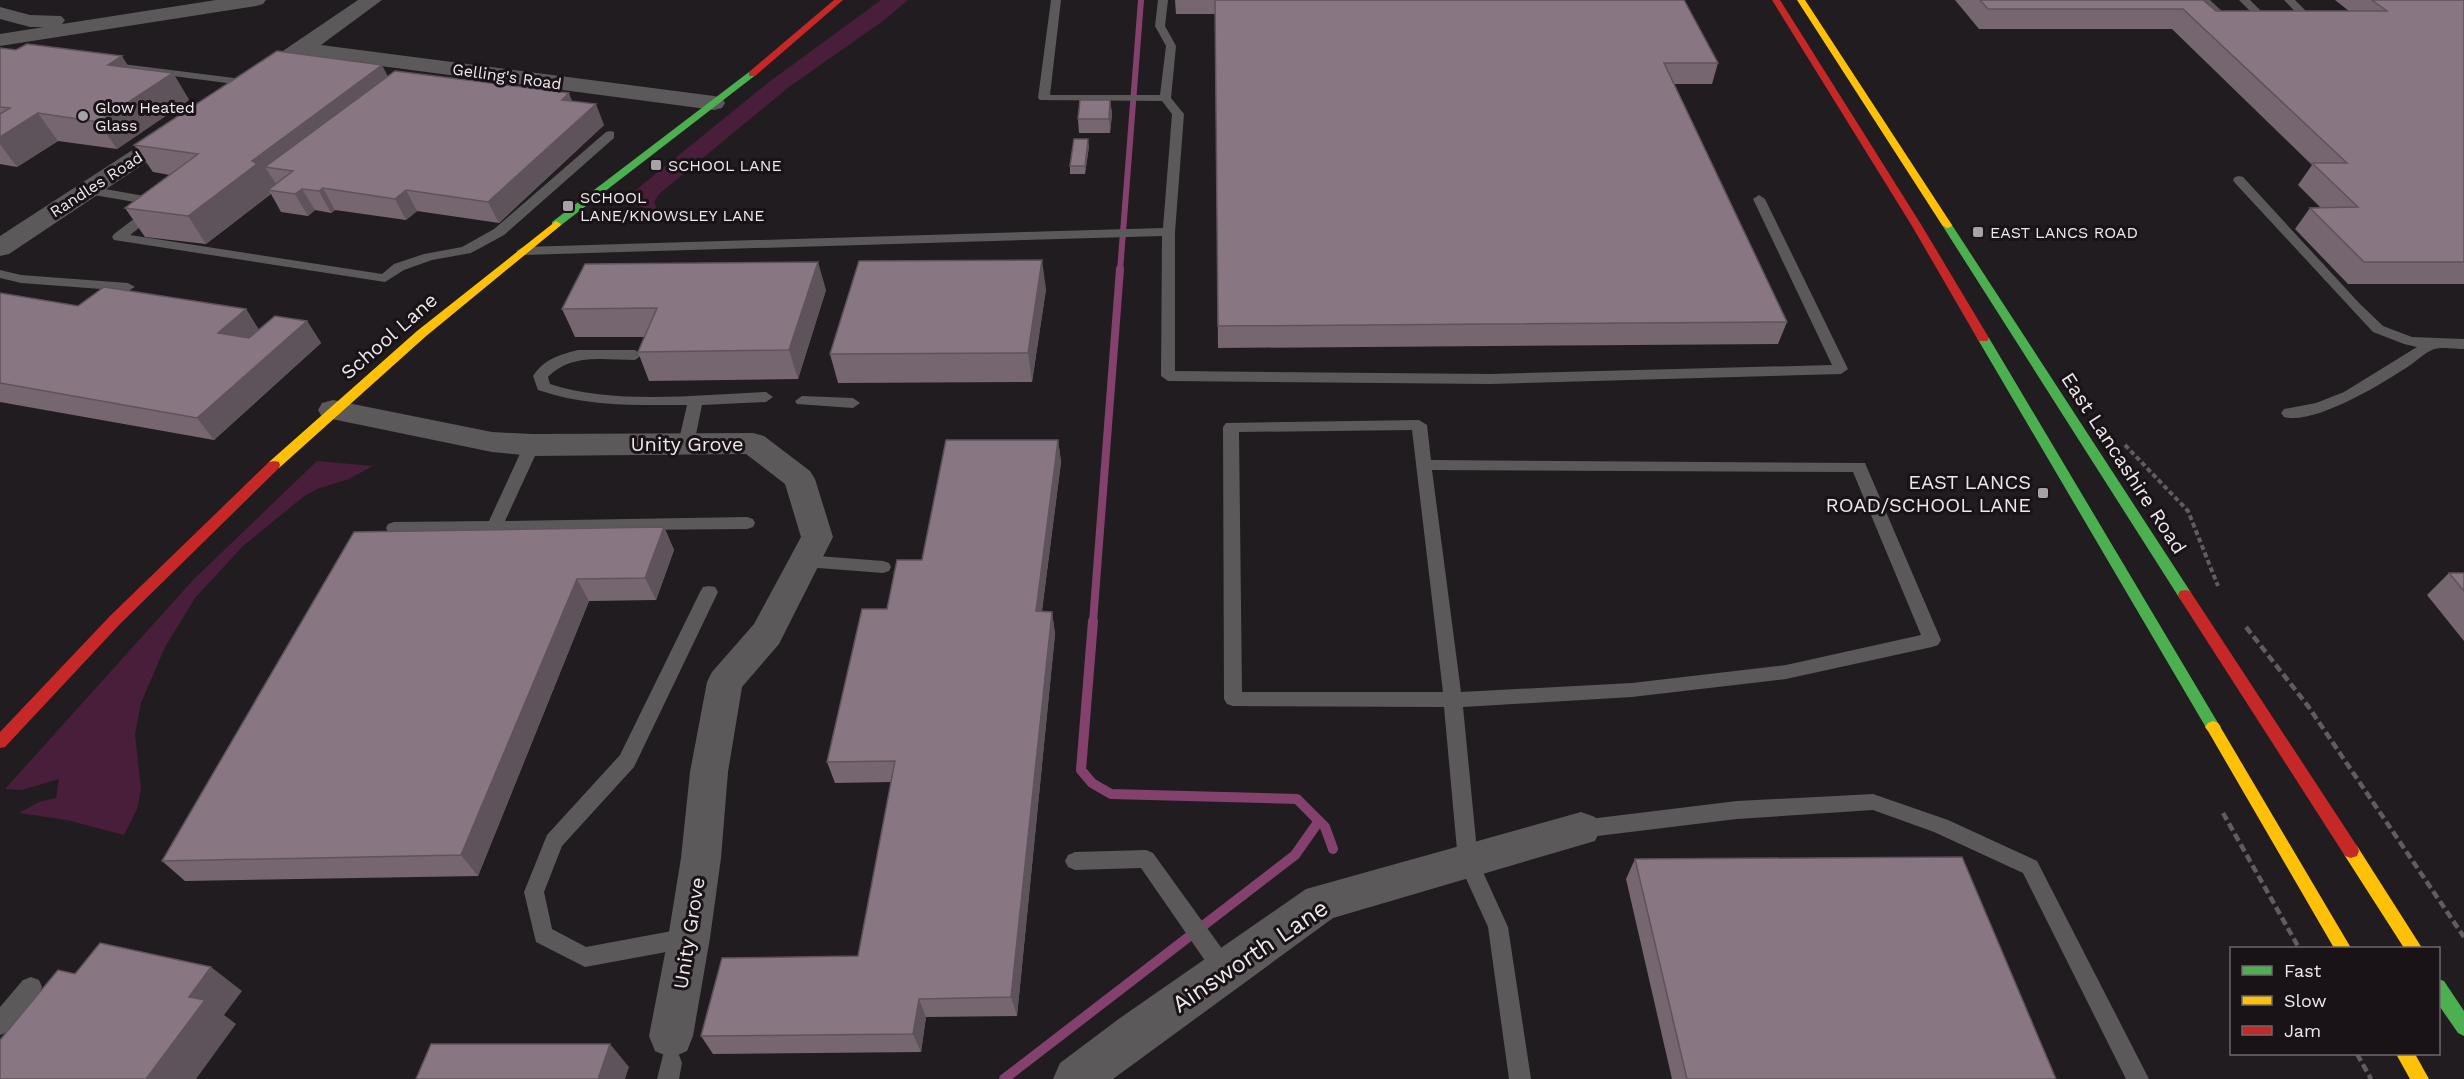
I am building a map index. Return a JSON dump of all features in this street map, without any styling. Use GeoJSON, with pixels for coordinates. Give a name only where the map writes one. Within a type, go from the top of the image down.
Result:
{"type":"FeatureCollection","features":[{"type":"Feature","properties":{"kind":"main road","name":"School Lane"},"geometry":{"type":"LineString","coordinates":[[0,742],[172,561],[333,410],[408,344],[523,250],[793,41],[839,0]]}},
{"type":"Feature","properties":{"kind":"main road"},"geometry":{"type":"LineString","coordinates":[[1776,0],[1917,226],[2342,947]]}},
{"type":"Feature","properties":{"kind":"main road","name":"East Lancashire Road"},"geometry":{"type":"LineString","coordinates":[[1801,0],[2413,947]]}},
{"type":"Feature","properties":{"kind":"main road"},"geometry":{"type":"LineString","coordinates":[[2440,989],[2464,1027]]}},
{"type":"Feature","properties":{"kind":"main road"},"geometry":{"type":"LineString","coordinates":[[2406,1055],[2420,1079]]}},
{"type":"Feature","properties":{"kind":"street"},"geometry":{"type":"LineString","coordinates":[[7,39],[256,0]]}},
{"type":"Feature","properties":{"kind":"street","name":"Randles Road"},"geometry":{"type":"LineString","coordinates":[[0,248],[372,0]]}},
{"type":"Feature","properties":{"kind":"street"},"geometry":{"type":"LineString","coordinates":[[0,14],[30,21],[104,19],[124,22]]}},
{"type":"Feature","properties":{"kind":"street"},"geometry":{"type":"LineString","coordinates":[[7,39],[30,21]]}},
{"type":"Feature","properties":{"kind":"street","name":"Gelling's Road"},"geometry":{"type":"LineString","coordinates":[[300,49],[714,103]]}},
{"type":"Feature","properties":{"kind":"street","name":"Unity Grove"},"geometry":{"type":"LineString","coordinates":[[333,410],[492,442],[532,445],[753,443],[799,479],[817,537],[767,634],[725,682],[709,772],[700,858],[670,1059]]}},
{"type":"Feature","properties":{"kind":"street","name":"Ainsworth Lane"},"geometry":{"type":"LineString","coordinates":[[1076,1079],[1219,963],[1321,902],[1581,829]]}},
{"type":"Feature","properties":{"kind":"lane"},"geometry":{"type":"LineString","coordinates":[[1056,0],[1044,98],[1165,98]]}},
{"type":"Feature","properties":{"kind":"lane"},"geometry":{"type":"LineString","coordinates":[[1163,0],[1160,26],[1171,46],[1165,98],[1178,114],[1169,232],[1168,376],[1490,379],[1841,369],[1759,199]]}},
{"type":"Feature","properties":{"kind":"lane"},"geometry":{"type":"LineString","coordinates":[[2204,0],[2224,19],[2308,19],[2289,0]]}},
{"type":"Feature","properties":{"kind":"lane"},"geometry":{"type":"LineString","coordinates":[[2244,0],[2275,19]]}},
{"type":"Feature","properties":{"kind":"lane"},"geometry":{"type":"LineString","coordinates":[[94,63],[250,83]]}},
{"type":"Feature","properties":{"kind":"lane"},"geometry":{"type":"LineString","coordinates":[[88,190],[163,203],[119,237],[385,278],[399,267],[429,257],[466,250],[499,232],[610,135]]}},
{"type":"Feature","properties":{"kind":"lane"},"geometry":{"type":"LineString","coordinates":[[2239,180],[2355,307],[2378,329],[2409,341],[2430,344],[2464,344]]}},
{"type":"Feature","properties":{"kind":"lane"},"geometry":{"type":"LineString","coordinates":[[523,250],[1136,235],[1169,232]]}},
{"type":"Feature","properties":{"kind":"lane"},"geometry":{"type":"LineString","coordinates":[[0,274],[21,279],[128,287]]}},
{"type":"Feature","properties":{"kind":"lane"},"geometry":{"type":"LineString","coordinates":[[2289,413],[2327,405],[2341,399],[2401,365],[2430,344]]}},
{"type":"Feature","properties":{"kind":"lane"},"geometry":{"type":"LineString","coordinates":[[635,355],[578,355],[554,362],[540,376],[543,387],[562,394],[585,398],[696,400],[766,397]]}},
{"type":"Feature","properties":{"kind":"lane"},"geometry":{"type":"LineString","coordinates":[[686,444],[696,400]]}},
{"type":"Feature","properties":{"kind":"lane"},"geometry":{"type":"LineString","coordinates":[[802,401],[853,403]]}},
{"type":"Feature","properties":{"kind":"lane"},"geometry":{"type":"LineString","coordinates":[[1424,465],[1859,467],[1932,640],[1786,672],[1632,690],[1453,700],[1233,699],[1231,427],[1419,425],[1453,700],[1467,861],[1498,927],[1520,1079]]}},
{"type":"Feature","properties":{"kind":"lane"},"geometry":{"type":"LineString","coordinates":[[494,527],[532,445]]}},
{"type":"Feature","properties":{"kind":"lane"},"geometry":{"type":"LineString","coordinates":[[394,528],[747,522]]}},
{"type":"Feature","properties":{"kind":"lane"},"geometry":{"type":"LineString","coordinates":[[805,561],[883,567]]}},
{"type":"Feature","properties":{"kind":"lane"},"geometry":{"type":"LineString","coordinates":[[689,938],[585,957],[543,935],[534,892],[554,841],[627,761],[709,592]]}},
{"type":"Feature","properties":{"kind":"lane"},"geometry":{"type":"LineString","coordinates":[[1581,829],[1737,810],[1873,801],[1941,826],[2030,867],[2138,1079]]}},
{"type":"Feature","properties":{"kind":"lane"},"geometry":{"type":"LineString","coordinates":[[1075,861],[1146,859],[1219,963]]}},
{"type":"Feature","properties":{"kind":"lane"},"geometry":{"type":"LineString","coordinates":[[0,1024],[31,987]]}},
{"type":"Feature","properties":{"kind":"path"},"geometry":{"type":"LineString","coordinates":[[2123,444],[2188,511],[2218,587]]}},
{"type":"Feature","properties":{"kind":"path"},"geometry":{"type":"LineString","coordinates":[[2244,625],[2308,706],[2464,937]]}},
{"type":"Feature","properties":{"kind":"path"},"geometry":{"type":"LineString","coordinates":[[2358,1055],[2371,1079]]}},
{"type":"Feature","properties":{"kind":"shaded area"},"geometry":{"type":"Polygon","coordinates":[[[881,0],[908,0],[883,21],[789,87],[659,194],[654,202],[658,211],[621,202],[769,82],[881,0]]]}},
{"type":"Feature","properties":{"kind":"shaded area"},"geometry":{"type":"Polygon","coordinates":[[[317,461],[373,466],[349,479],[317,489],[303,497],[243,546],[195,598],[165,647],[141,703],[135,734],[141,789],[137,809],[124,835],[67,820],[19,813],[39,802],[56,798],[59,779],[22,790],[5,789],[193,580],[317,461]]]}},
{"type":"Feature","properties":{"kind":"building"},"geometry":{"type":"Polygon","coordinates":[[[1215,0],[1684,0],[1718,63],[1664,63],[1787,322],[1218,326],[1215,0]]]}},
{"type":"Feature","properties":{"kind":"building"},"geometry":{"type":"Polygon","coordinates":[[[1980,0],[2203,0],[2216,11],[2387,11],[2372,0],[2464,0],[2464,262],[2364,262],[2310,208],[2358,207],[2312,163],[2347,163],[2183,9],[1988,9],[1980,0]]]}},
{"type":"Feature","properties":{"kind":"building"},"geometry":{"type":"Polygon","coordinates":[[[27,44],[122,56],[108,65],[173,73],[98,122],[38,113],[0,137],[0,114],[10,108],[0,107],[0,48],[16,50],[27,44]]]}},
{"type":"Feature","properties":{"kind":"building"},"geometry":{"type":"Polygon","coordinates":[[[277,51],[382,65],[252,161],[257,164],[188,216],[125,208],[198,154],[134,145],[277,51]]]}},
{"type":"Feature","properties":{"kind":"building"},"geometry":{"type":"Polygon","coordinates":[[[395,71],[569,93],[562,100],[596,104],[488,202],[406,190],[395,199],[323,188],[319,191],[302,189],[295,194],[268,190],[293,171],[265,167],[395,71]]]}},
{"type":"Feature","properties":{"kind":"building"},"geometry":{"type":"Polygon","coordinates":[[[1080,100],[1110,100],[1109,119],[1078,119],[1080,100]]]}},
{"type":"Feature","properties":{"kind":"building"},"geometry":{"type":"Polygon","coordinates":[[[1074,139],[1088,139],[1085,166],[1070,166],[1074,139]]]}},
{"type":"Feature","properties":{"kind":"building"},"geometry":{"type":"Polygon","coordinates":[[[1042,260],[1028,353],[830,354],[859,261],[1042,260]]]}},
{"type":"Feature","properties":{"kind":"building"},"geometry":{"type":"Polygon","coordinates":[[[818,262],[789,350],[638,352],[657,308],[562,309],[585,264],[818,262]]]}},
{"type":"Feature","properties":{"kind":"building"},"geometry":{"type":"Polygon","coordinates":[[[104,287],[246,309],[218,333],[249,338],[275,316],[307,321],[197,418],[0,383],[0,293],[78,306],[104,287]]]}},
{"type":"Feature","properties":{"kind":"building"},"geometry":{"type":"Polygon","coordinates":[[[946,440],[1058,440],[1036,611],[1052,612],[1011,997],[919,999],[913,1034],[701,1036],[722,958],[858,956],[895,761],[827,762],[862,609],[887,609],[897,560],[922,560],[946,440]]]}},
{"type":"Feature","properties":{"kind":"building"},"geometry":{"type":"Polygon","coordinates":[[[664,527],[645,578],[577,579],[461,855],[162,861],[354,532],[664,527]]]}},
{"type":"Feature","properties":{"kind":"building"},"geometry":{"type":"Polygon","coordinates":[[[2449,573],[2464,573],[2464,591],[2449,573]]]}},
{"type":"Feature","properties":{"kind":"building"},"geometry":{"type":"Polygon","coordinates":[[[1962,857],[2056,1079],[1687,1079],[1635,859],[1962,857]]]}},
{"type":"Feature","properties":{"kind":"building"},"geometry":{"type":"Polygon","coordinates":[[[100,943],[211,967],[189,997],[205,1000],[146,1079],[0,1079],[0,1040],[58,970],[75,974],[100,943]]]}},
{"type":"Feature","properties":{"kind":"building"},"geometry":{"type":"Polygon","coordinates":[[[431,1044],[610,1044],[598,1079],[416,1079],[431,1044]]]}},
{"type":"Feature","properties":{"kind":"waterway"},"geometry":{"type":"LineString","coordinates":[[1120,271],[1141,0]]}},
{"type":"Feature","properties":{"kind":"waterway"},"geometry":{"type":"LineString","coordinates":[[1093,622],[1120,269]]}},
{"type":"Feature","properties":{"kind":"waterway"},"geometry":{"type":"LineString","coordinates":[[1093,621],[1081,770],[1092,783],[1111,794],[1297,799],[1319,821]]}},
{"type":"Feature","properties":{"kind":"waterway"},"geometry":{"type":"LineString","coordinates":[[1004,1079],[1295,855],[1319,821]]}},
{"type":"Feature","properties":{"kind":"waterway"},"geometry":{"type":"LineString","coordinates":[[1319,821],[1325,827],[1333,849]]}},
{"type":"Feature","properties":{"kind":"traffic: fast"},"geometry":{"type":"LineString","coordinates":[[556,224],[752,74]]}},
{"type":"Feature","properties":{"kind":"traffic: fast"},"geometry":{"type":"LineString","coordinates":[[1947,225],[2185,595]]}},
{"type":"Feature","properties":{"kind":"traffic: fast"},"geometry":{"type":"LineString","coordinates":[[1983,338],[2213,727]]}},
{"type":"Feature","properties":{"kind":"traffic: fast"},"geometry":{"type":"LineString","coordinates":[[2440,990],[2464,1027]]}},
{"type":"Feature","properties":{"kind":"traffic: slow"},"geometry":{"type":"LineString","coordinates":[[1801,0],[1947,225]]}},
{"type":"Feature","properties":{"kind":"traffic: slow"},"geometry":{"type":"LineString","coordinates":[[274,465],[421,334],[556,224]]}},
{"type":"Feature","properties":{"kind":"traffic: slow"},"geometry":{"type":"LineString","coordinates":[[2213,727],[2342,947]]}},
{"type":"Feature","properties":{"kind":"traffic: slow"},"geometry":{"type":"LineString","coordinates":[[2351,851],[2413,947]]}},
{"type":"Feature","properties":{"kind":"traffic: slow"},"geometry":{"type":"LineString","coordinates":[[2406,1055],[2420,1079]]}},
{"type":"Feature","properties":{"kind":"traffic: jam"},"geometry":{"type":"LineString","coordinates":[[752,74],[839,0]]}},
{"type":"Feature","properties":{"kind":"traffic: jam"},"geometry":{"type":"LineString","coordinates":[[1776,0],[1917,226],[1983,338]]}},
{"type":"Feature","properties":{"kind":"traffic: jam"},"geometry":{"type":"LineString","coordinates":[[0,742],[115,620],[274,465]]}},
{"type":"Feature","properties":{"kind":"traffic: jam"},"geometry":{"type":"LineString","coordinates":[[2185,595],[2351,851]]}},
{"type":"Feature","properties":{"kind":"place","name":"Glow Heated Glass"},"geometry":{"type":"Point","coordinates":[83,116]}},
{"type":"Feature","properties":{"kind":"place","name":"SCHOOL LANE"},"geometry":{"type":"Point","coordinates":[656,165]}},
{"type":"Feature","properties":{"kind":"place","name":"SCHOOL LANE/KNOWSLEY LANE"},"geometry":{"type":"Point","coordinates":[568,206]}},
{"type":"Feature","properties":{"kind":"place","name":"EAST LANCS ROAD"},"geometry":{"type":"Point","coordinates":[1978,232]}},
{"type":"Feature","properties":{"kind":"place","name":"EAST LANCS ROAD/SCHOOL LANE"},"geometry":{"type":"Point","coordinates":[2043,493]}}]}
